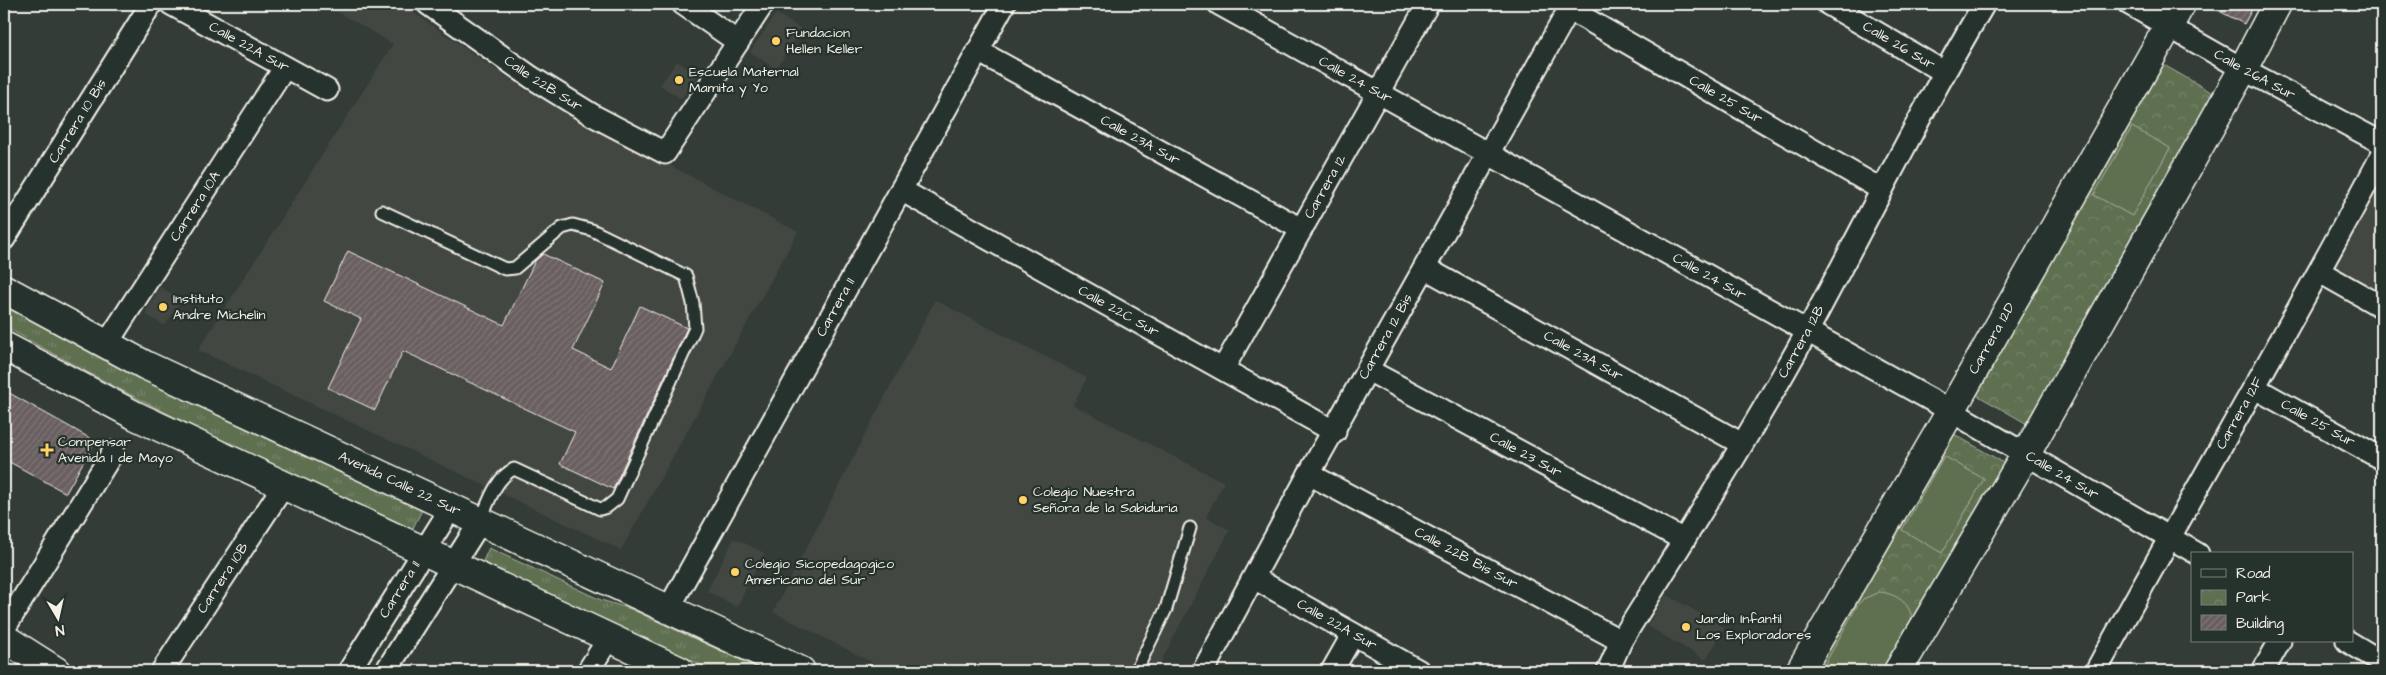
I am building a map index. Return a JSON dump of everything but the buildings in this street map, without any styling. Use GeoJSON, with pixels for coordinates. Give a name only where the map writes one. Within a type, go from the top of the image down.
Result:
{"type":"FeatureCollection","features":[{"type":"Feature","properties":{"kind":"main road"},"geometry":{"type":"LineString","coordinates":[[1898,671],[2026,454],[2243,69],[2277,4]]}},
{"type":"Feature","properties":{"kind":"main road","name":"Carrera 12D"},"geometry":{"type":"LineString","coordinates":[[1800,671],[1951,411],[2175,15]]}},
{"type":"Feature","properties":{"kind":"main road","name":"Avenida Calle 22 Sur"},"geometry":{"type":"LineString","coordinates":[[4,289],[106,345],[801,671]]}},
{"type":"Feature","properties":{"kind":"main road"},"geometry":{"type":"LineString","coordinates":[[4,346],[97,397],[680,671]]}},
{"type":"Feature","properties":{"kind":"main road"},"geometry":{"type":"LineString","coordinates":[[4,638],[56,671]]}},
{"type":"Feature","properties":{"kind":"street","name":"Carrera 10 Bis"},"geometry":{"type":"LineString","coordinates":[[4,238],[150,4]]}},
{"type":"Feature","properties":{"kind":"street","name":"Calle 22A Sur"},"geometry":{"type":"LineString","coordinates":[[171,4],[327,90]]}},
{"type":"Feature","properties":{"kind":"street","name":"Calle 22B Sur"},"geometry":{"type":"LineString","coordinates":[[428,4],[531,78],[594,116],[665,153],[738,42]]}},
{"type":"Feature","properties":{"kind":"street"},"geometry":{"type":"LineString","coordinates":[[683,4],[738,42],[763,4]]}},
{"type":"Feature","properties":{"kind":"street","name":"Carrera 11"},"geometry":{"type":"LineString","coordinates":[[668,610],[1004,4]]}},
{"type":"Feature","properties":{"kind":"street","name":"Calle 24 Sur"},"geometry":{"type":"LineString","coordinates":[[1219,4],[1951,411],[2195,552]]}},
{"type":"Feature","properties":{"kind":"street","name":"Carrera 12"},"geometry":{"type":"LineString","coordinates":[[1223,369],[1428,4]]}},
{"type":"Feature","properties":{"kind":"street","name":"Calle 26 Sur"},"geometry":{"type":"LineString","coordinates":[[1828,4],[1944,72]]}},
{"type":"Feature","properties":{"kind":"street","name":"Carrera 12B"},"geometry":{"type":"LineString","coordinates":[[1608,671],[1621,641],[1742,444],[1807,331],[1944,72],[1984,4]]}},
{"type":"Feature","properties":{"kind":"street","name":"Calle 26A Sur"},"geometry":{"type":"LineString","coordinates":[[2129,4],[2175,15],[2243,69],[2382,143]]}},
{"type":"Feature","properties":{"kind":"street","name":"Carrera 12 Bis"},"geometry":{"type":"LineString","coordinates":[[1203,671],[1309,474],[1335,432],[1571,7]]}},
{"type":"Feature","properties":{"kind":"street","name":"Calle 25 Sur"},"geometry":{"type":"LineString","coordinates":[[1571,7],[1882,190]]}},
{"type":"Feature","properties":{"kind":"street","name":"Calle 23A Sur"},"geometry":{"type":"LineString","coordinates":[[978,51],[1301,229]]}},
{"type":"Feature","properties":{"kind":"street","name":"Carrera 10A"},"geometry":{"type":"LineString","coordinates":[[106,345],[285,67]]}},
{"type":"Feature","properties":{"kind":"street","name":"Carrera 12F"},"geometry":{"type":"LineString","coordinates":[[2096,671],[2170,536],[2320,272],[2382,154]]}},
{"type":"Feature","properties":{"kind":"street","name":"Calle 22C Sur"},"geometry":{"type":"LineString","coordinates":[[901,190],[1335,432]]}},
{"type":"Feature","properties":{"kind":"street","name":"Calle 23A Sur"},"geometry":{"type":"LineString","coordinates":[[1425,268],[1742,444]]}},
{"type":"Feature","properties":{"kind":"street"},"geometry":{"type":"LineString","coordinates":[[2320,272],[2382,307]]}},
{"type":"Feature","properties":{"kind":"street","name":"Calle 23 Sur"},"geometry":{"type":"LineString","coordinates":[[1368,370],[1684,540]]}},
{"type":"Feature","properties":{"kind":"street","name":"Calle 25 Sur"},"geometry":{"type":"LineString","coordinates":[[2255,388],[2382,459]]}},
{"type":"Feature","properties":{"kind":"street"},"geometry":{"type":"LineString","coordinates":[[4,630],[113,452]]}},
{"type":"Feature","properties":{"kind":"street","name":"Calle 22B Bis Sur"},"geometry":{"type":"LineString","coordinates":[[1309,474],[1621,641]]}},
{"type":"Feature","properties":{"kind":"street","name":"Carrera 10B"},"geometry":{"type":"LineString","coordinates":[[162,671],[284,485]]}},
{"type":"Feature","properties":{"kind":"street","name":"Carrera 11"},"geometry":{"type":"LineString","coordinates":[[349,671],[451,508]]}},
{"type":"Feature","properties":{"kind":"street"},"geometry":{"type":"LineString","coordinates":[[386,671],[480,522]]}},
{"type":"Feature","properties":{"kind":"street","name":"Calle 22A Sur"},"geometry":{"type":"LineString","coordinates":[[1254,578],[1418,671]]}},
{"type":"Feature","properties":{"kind":"street"},"geometry":{"type":"LineString","coordinates":[[1332,671],[1353,634]]}},
{"type":"Feature","properties":{"kind":"street"},"geometry":{"type":"LineString","coordinates":[[588,671],[609,638]]}},
{"type":"Feature","properties":{"kind":"street"},"geometry":{"type":"LineString","coordinates":[[2263,671],[2279,642]]}},
{"type":"Feature","properties":{"kind":"street"},"geometry":{"type":"LineString","coordinates":[[2349,642],[2382,662]]}},
{"type":"Feature","properties":{"kind":"lane"},"geometry":{"type":"LineString","coordinates":[[382,211],[505,269],[515,268],[562,228],[573,225],[592,230],[686,276],[694,303],[695,328],[617,499],[607,507],[600,509],[514,469],[506,473],[499,482],[480,522]]}},
{"type":"Feature","properties":{"kind":"lane"},"geometry":{"type":"LineString","coordinates":[[1136,671],[1166,610],[1190,528]]}},
{"type":"Feature","properties":{"kind":"shaded area"},"geometry":{"type":"Polygon","coordinates":[[[324,4],[401,4],[524,89],[798,232],[621,550],[198,350],[393,44],[324,4]]]}},
{"type":"Feature","properties":{"kind":"shaded area","name":"Fundacion Hellen Keller"},"geometry":{"type":"Polygon","coordinates":[[[776,13],[802,30],[776,69],[750,52],[776,13]]]}},
{"type":"Feature","properties":{"kind":"shaded area","name":"Escuela Maternal Mamita y Yo"},"geometry":{"type":"Polygon","coordinates":[[[677,61],[698,75],[681,99],[660,85],[677,61]]]}},
{"type":"Feature","properties":{"kind":"shaded area"},"geometry":{"type":"Polygon","coordinates":[[[2382,180],[2382,300],[2331,271],[2382,180]]]}},
{"type":"Feature","properties":{"kind":"shaded area","name":"Instituto Andre Michelin"},"geometry":{"type":"Polygon","coordinates":[[[160,287],[181,299],[165,326],[145,314],[160,287]]]}},
{"type":"Feature","properties":{"kind":"shaded area","name":"Colegio Nuestra Señora de la Sabiduria"},"geometry":{"type":"Polygon","coordinates":[[[935,300],[1087,378],[1073,405],[1224,482],[1206,517],[1230,530],[1156,671],[889,671],[773,612],[935,300]]]}},
{"type":"Feature","properties":{"kind":"shaded area","name":"Colegio Sicopedagogico Americano del Sur"},"geometry":{"type":"Polygon","coordinates":[[[734,538],[764,553],[737,607],[707,591],[734,538]]]}},
{"type":"Feature","properties":{"kind":"shaded area","name":"Jardín Infantil Los Exploradores"},"geometry":{"type":"Polygon","coordinates":[[[1666,594],[1725,628],[1706,660],[1647,626],[1666,594]]]}},
{"type":"Feature","properties":{"kind":"green space"},"geometry":{"type":"Polygon","coordinates":[[[2157,61],[2218,96],[2029,425],[1968,390],[2157,61]]]}},
{"type":"Feature","properties":{"kind":"green space"},"geometry":{"type":"Polygon","coordinates":[[[2132,127],[2170,148],[2132,216],[2094,195],[2132,127]]]}},
{"type":"Feature","properties":{"kind":"green space"},"geometry":{"type":"Polygon","coordinates":[[[4,303],[159,384],[422,510],[412,530],[206,433],[54,354],[4,326],[4,303]]]}},
{"type":"Feature","properties":{"kind":"green space"},"geometry":{"type":"Polygon","coordinates":[[[1947,430],[2004,463],[1890,671],[1807,671],[1947,430]]]}},
{"type":"Feature","properties":{"kind":"green space"},"geometry":{"type":"Polygon","coordinates":[[[1944,456],[1984,479],[1942,553],[1902,530],[1944,456]]]}},
{"type":"Feature","properties":{"kind":"green space"},"geometry":{"type":"Polygon","coordinates":[[[489,548],[601,600],[631,609],[764,671],[714,671],[482,563],[489,548]]]}},
{"type":"Feature","properties":{"kind":"green space"},"geometry":{"type":"Polygon","coordinates":[[[1879,592],[1899,598],[1911,613],[1910,627],[1905,638],[1884,671],[1821,671],[1857,606],[1863,599],[1879,592]]]}},
{"type":"Feature","properties":{"kind":"place","name":"Fundacion Hellen Keller"},"geometry":{"type":"Point","coordinates":[776,41]}},
{"type":"Feature","properties":{"kind":"place","name":"Escuela Maternal Mamita y Yo"},"geometry":{"type":"Point","coordinates":[679,80]}},
{"type":"Feature","properties":{"kind":"place","name":"Instituto Andre Michelin"},"geometry":{"type":"Point","coordinates":[163,307]}},
{"type":"Feature","properties":{"kind":"place","name":"Compensar Avenida 1 de Mayo"},"geometry":{"type":"Point","coordinates":[47,450]}},
{"type":"Feature","properties":{"kind":"place","name":"Colegio Nuestra Señora de la Sabiduria"},"geometry":{"type":"Point","coordinates":[1023,500]}},
{"type":"Feature","properties":{"kind":"place","name":"Colegio Sicopedagogico Americano del Sur"},"geometry":{"type":"Point","coordinates":[735,572]}},
{"type":"Feature","properties":{"kind":"place","name":"Jardín Infantil Los Exploradores"},"geometry":{"type":"Point","coordinates":[1686,627]}}]}
